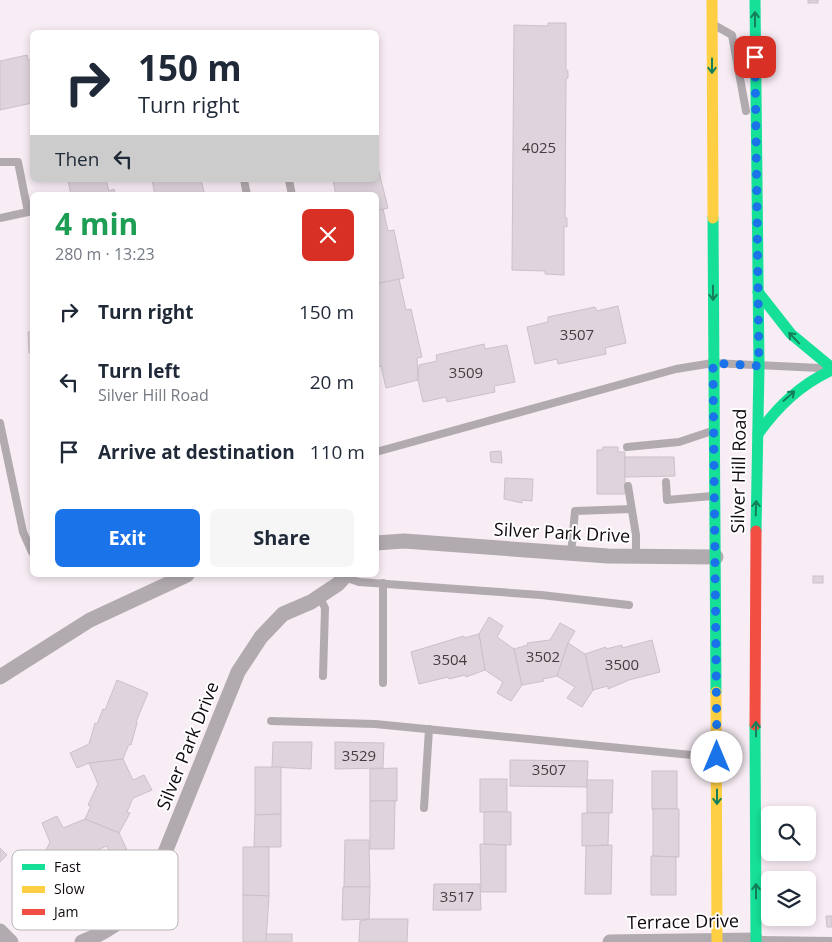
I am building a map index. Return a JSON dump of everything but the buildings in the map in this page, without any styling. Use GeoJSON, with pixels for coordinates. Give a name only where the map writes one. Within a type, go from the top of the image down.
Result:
{"type":"FeatureCollection","features":[{"type":"Feature","properties":{"kind":"main road","name":"Silver Hill Road"},"geometry":{"type":"LineString","coordinates":[[712,0],[717,941]]}},
{"type":"Feature","properties":{"kind":"main road","name":"Silver Hill Road"},"geometry":{"type":"LineString","coordinates":[[755,0],[759,366],[755,556],[756,941]]}},
{"type":"Feature","properties":{"kind":"main road"},"geometry":{"type":"LineString","coordinates":[[758,292],[771,313],[796,342],[832,369],[798,388],[782,402],[758,434]]}},
{"type":"Feature","properties":{"kind":"street","name":"Silver Park Drive"},"geometry":{"type":"LineString","coordinates":[[379,543],[404,541],[571,554],[716,556]]}},
{"type":"Feature","properties":{"kind":"street"},"geometry":{"type":"LineString","coordinates":[[0,677],[90,620],[183,577]]}},
{"type":"Feature","properties":{"kind":"street","name":"Silver Park Drive"},"geometry":{"type":"LineString","coordinates":[[166,850],[238,672],[261,637],[284,614],[320,596],[338,584],[344,577]]}},
{"type":"Feature","properties":{"kind":"street","name":"Silver Park Drive"},"geometry":{"type":"LineString","coordinates":[[82,942],[104,930]]}},
{"type":"Feature","properties":{"kind":"street"},"geometry":{"type":"LineString","coordinates":[[0,931],[11,942]]}},
{"type":"Feature","properties":{"kind":"street","name":"Terrace Drive"},"geometry":{"type":"LineString","coordinates":[[610,942],[756,941]]}},
{"type":"Feature","properties":{"kind":"lane"},"geometry":{"type":"LineString","coordinates":[[712,25],[732,35],[756,172]]}},
{"type":"Feature","properties":{"kind":"lane"},"geometry":{"type":"LineString","coordinates":[[0,162],[18,162],[28,212],[0,218]]}},
{"type":"Feature","properties":{"kind":"lane"},"geometry":{"type":"LineString","coordinates":[[379,451],[676,369],[713,363],[832,369]]}},
{"type":"Feature","properties":{"kind":"lane"},"geometry":{"type":"LineString","coordinates":[[0,423],[23,532],[30,548]]}},
{"type":"Feature","properties":{"kind":"lane"},"geometry":{"type":"LineString","coordinates":[[628,447],[669,447],[714,431]]}},
{"type":"Feature","properties":{"kind":"lane"},"geometry":{"type":"LineString","coordinates":[[666,482],[667,500],[715,496]]}},
{"type":"Feature","properties":{"kind":"lane"},"geometry":{"type":"LineString","coordinates":[[628,486],[636,535],[636,556]]}},
{"type":"Feature","properties":{"kind":"lane"},"geometry":{"type":"LineString","coordinates":[[571,554],[575,511],[631,509]]}},
{"type":"Feature","properties":{"kind":"lane"},"geometry":{"type":"LineString","coordinates":[[347,577],[358,582],[541,595],[629,605]]}},
{"type":"Feature","properties":{"kind":"lane"},"geometry":{"type":"LineString","coordinates":[[383,583],[383,683]]}},
{"type":"Feature","properties":{"kind":"lane"},"geometry":{"type":"LineString","coordinates":[[320,596],[325,608],[323,676]]}},
{"type":"Feature","properties":{"kind":"lane"},"geometry":{"type":"LineString","coordinates":[[271,721],[375,724],[717,757]]}},
{"type":"Feature","properties":{"kind":"lane"},"geometry":{"type":"LineString","coordinates":[[424,808],[429,729]]}},
{"type":"Feature","properties":{"kind":"lane"},"geometry":{"type":"LineString","coordinates":[[756,941],[832,940]]}},
{"type":"Feature","properties":{"kind":"traffic: fast"},"geometry":{"type":"LineString","coordinates":[[755,0],[759,366],[756,531]]}},
{"type":"Feature","properties":{"kind":"traffic: fast"},"geometry":{"type":"LineString","coordinates":[[713,218],[716,692]]}},
{"type":"Feature","properties":{"kind":"traffic: fast"},"geometry":{"type":"LineString","coordinates":[[758,292],[791,334],[832,368]]}},
{"type":"Feature","properties":{"kind":"traffic: fast"},"geometry":{"type":"LineString","coordinates":[[758,434],[782,405],[800,389],[832,370]]}},
{"type":"Feature","properties":{"kind":"traffic: fast"},"geometry":{"type":"LineString","coordinates":[[755,725],[756,942]]}},
{"type":"Feature","properties":{"kind":"traffic: slow"},"geometry":{"type":"LineString","coordinates":[[712,0],[713,218]]}},
{"type":"Feature","properties":{"kind":"traffic: slow"},"geometry":{"type":"LineString","coordinates":[[716,692],[717,942]]}},
{"type":"Feature","properties":{"kind":"traffic: jam"},"geometry":{"type":"LineString","coordinates":[[755,725],[756,531]]}},
{"type":"Feature","properties":{"kind":"route"},"geometry":{"type":"LineString","coordinates":[[717,757],[713,363],[759,366],[755,57]]}}]}
